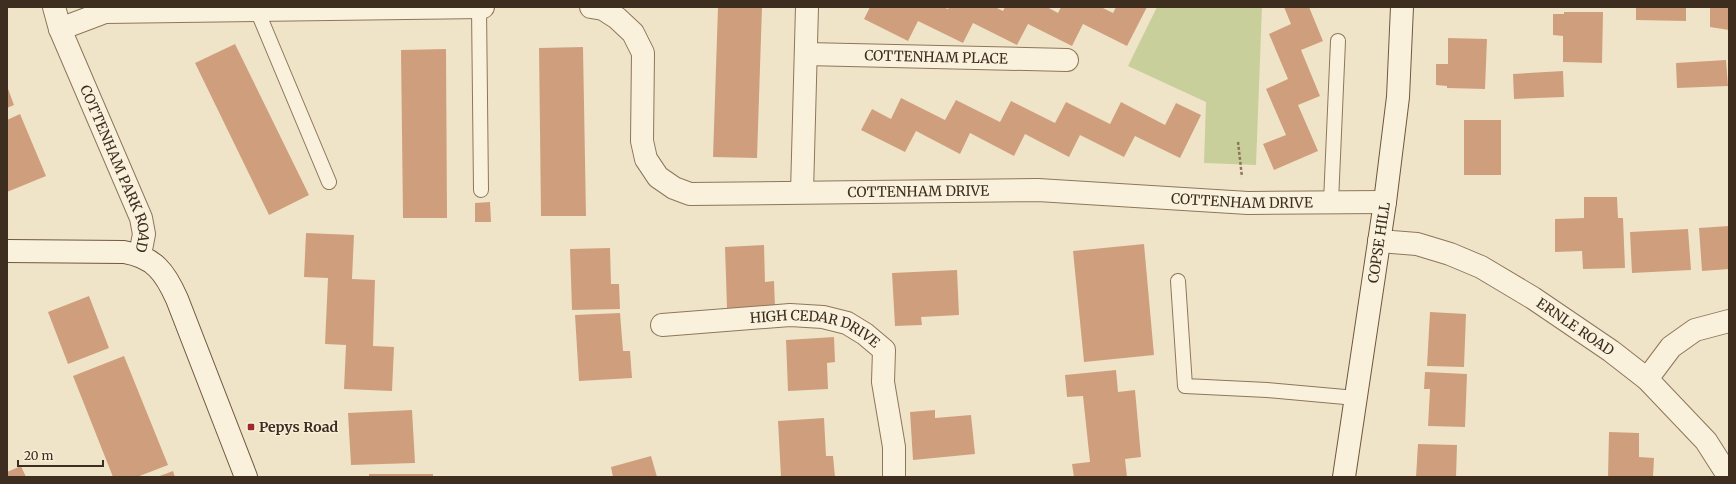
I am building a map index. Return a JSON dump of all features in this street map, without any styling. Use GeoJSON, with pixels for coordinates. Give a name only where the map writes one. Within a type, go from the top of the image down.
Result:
{"type":"FeatureCollection","features":[{"type":"Feature","properties":{"kind":"street","name":"COTTENHAM PARK ROAD"},"geometry":{"type":"LineString","coordinates":[[54,7],[60,29],[141,218],[144,234],[140,255],[156,266],[169,281],[246,477]]}},
{"type":"Feature","properties":{"kind":"street"},"geometry":{"type":"LineString","coordinates":[[60,29],[105,12],[483,7]]}},
{"type":"Feature","properties":{"kind":"street","name":"COTTENHAM DRIVE"},"geometry":{"type":"LineString","coordinates":[[591,7],[603,9],[617,18],[633,33],[643,53],[642,141],[646,159],[658,178],[674,188],[690,194],[1038,190],[1248,203],[1385,202]]}},
{"type":"Feature","properties":{"kind":"street"},"geometry":{"type":"LineString","coordinates":[[802,192],[807,7]]}},
{"type":"Feature","properties":{"kind":"street","name":"COPSE HILL"},"geometry":{"type":"LineString","coordinates":[[1344,477],[1385,202],[1398,97],[1402,7]]}},
{"type":"Feature","properties":{"kind":"street","name":"COTTENHAM PLACE"},"geometry":{"type":"LineString","coordinates":[[806,54],[1067,60]]}},
{"type":"Feature","properties":{"kind":"street","name":"ERNLE ROAD"},"geometry":{"type":"LineString","coordinates":[[1379,241],[1417,244],[1450,254],[1481,267],[1533,298],[1611,350],[1646,378],[1706,441],[1729,477]]}},
{"type":"Feature","properties":{"kind":"street"},"geometry":{"type":"LineString","coordinates":[[7,251],[124,252],[140,255]]}},
{"type":"Feature","properties":{"kind":"street","name":"HIGH CEDAR DRIVE"},"geometry":{"type":"LineString","coordinates":[[662,325],[790,315],[823,317],[847,323],[865,334],[884,350],[883,382],[894,447],[894,477]]}},
{"type":"Feature","properties":{"kind":"street"},"geometry":{"type":"LineString","coordinates":[[1646,378],[1671,347],[1695,330],[1729,321]]}},
{"type":"Feature","properties":{"kind":"lane"},"geometry":{"type":"LineString","coordinates":[[479,7],[481,190]]}},
{"type":"Feature","properties":{"kind":"lane"},"geometry":{"type":"LineString","coordinates":[[257,10],[329,182]]}},
{"type":"Feature","properties":{"kind":"lane"},"geometry":{"type":"LineString","coordinates":[[1331,202],[1338,41]]}},
{"type":"Feature","properties":{"kind":"lane"},"geometry":{"type":"LineString","coordinates":[[1178,281],[1185,386],[1267,390],[1356,398]]}},
{"type":"Feature","properties":{"kind":"path"},"geometry":{"type":"LineString","coordinates":[[1238,142],[1248,203]]}},
{"type":"Feature","properties":{"kind":"green space"},"geometry":{"type":"Polygon","coordinates":[[[1157,7],[1262,7],[1256,165],[1204,163],[1206,102],[1128,66],[1157,7]]]}},
{"type":"Feature","properties":{"kind":"building"},"geometry":{"type":"Polygon","coordinates":[[[718,7],[762,7],[757,158],[713,157],[718,7]]]}},
{"type":"Feature","properties":{"kind":"building"},"geometry":{"type":"Polygon","coordinates":[[[870,7],[943,7],[948,9],[949,7],[995,7],[1003,11],[1005,7],[1047,7],[1058,13],[1061,7],[1101,7],[1113,13],[1116,7],[1147,7],[1127,46],[1083,24],[1072,46],[1028,24],[1017,45],[973,23],[963,43],[918,21],[908,41],[864,19],[870,7]]]}},
{"type":"Feature","properties":{"kind":"building"},"geometry":{"type":"Polygon","coordinates":[[[1284,7],[1309,7],[1323,41],[1301,50],[1320,96],[1298,105],[1318,151],[1274,170],[1263,144],[1286,135],[1266,89],[1288,79],[1269,34],[1291,24],[1284,7]]]}},
{"type":"Feature","properties":{"kind":"building"},"geometry":{"type":"Polygon","coordinates":[[[1636,7],[1686,7],[1686,21],[1636,20],[1636,7]]]}},
{"type":"Feature","properties":{"kind":"building"},"geometry":{"type":"Polygon","coordinates":[[[1710,7],[1729,7],[1729,30],[1710,27],[1710,7]]]}},
{"type":"Feature","properties":{"kind":"building"},"geometry":{"type":"Polygon","coordinates":[[[1564,12],[1603,12],[1602,63],[1563,62],[1563,36],[1553,35],[1553,14],[1564,14],[1564,12]]]}},
{"type":"Feature","properties":{"kind":"building"},"geometry":{"type":"Polygon","coordinates":[[[1448,38],[1487,39],[1485,89],[1447,88],[1447,86],[1436,85],[1436,64],[1448,64],[1448,38]]]}},
{"type":"Feature","properties":{"kind":"building"},"geometry":{"type":"Polygon","coordinates":[[[235,44],[309,195],[269,215],[195,63],[235,44]]]}},
{"type":"Feature","properties":{"kind":"building"},"geometry":{"type":"Polygon","coordinates":[[[583,47],[586,216],[541,216],[539,48],[583,47]]]}},
{"type":"Feature","properties":{"kind":"building"},"geometry":{"type":"Polygon","coordinates":[[[446,49],[447,218],[403,218],[401,50],[446,49]]]}},
{"type":"Feature","properties":{"kind":"building"},"geometry":{"type":"Polygon","coordinates":[[[1726,60],[1728,86],[1677,88],[1676,63],[1726,60]]]}},
{"type":"Feature","properties":{"kind":"building"},"geometry":{"type":"Polygon","coordinates":[[[1563,71],[1564,97],[1514,99],[1513,74],[1563,71]]]}},
{"type":"Feature","properties":{"kind":"building"},"geometry":{"type":"Polygon","coordinates":[[[7,86],[14,105],[7,108],[7,86]]]}},
{"type":"Feature","properties":{"kind":"building"},"geometry":{"type":"Polygon","coordinates":[[[901,98],[945,120],[956,100],[1000,122],[1011,101],[1055,123],[1066,102],[1110,124],[1121,102],[1165,125],[1176,103],[1201,115],[1180,158],[1135,136],[1124,157],[1080,135],[1069,157],[1025,134],[1014,156],[970,133],[960,154],[916,131],[905,152],[861,130],[872,109],[891,119],[901,98]]]}},
{"type":"Feature","properties":{"kind":"building"},"geometry":{"type":"Polygon","coordinates":[[[20,114],[46,176],[7,192],[7,120],[20,114]]]}},
{"type":"Feature","properties":{"kind":"building"},"geometry":{"type":"Polygon","coordinates":[[[1464,120],[1501,120],[1501,175],[1464,175],[1464,120]]]}},
{"type":"Feature","properties":{"kind":"building"},"geometry":{"type":"Polygon","coordinates":[[[1584,197],[1617,197],[1618,218],[1623,218],[1625,268],[1583,269],[1582,251],[1555,252],[1555,219],[1584,218],[1584,197]]]}},
{"type":"Feature","properties":{"kind":"building"},"geometry":{"type":"Polygon","coordinates":[[[490,202],[491,222],[475,222],[475,203],[490,202]]]}},
{"type":"Feature","properties":{"kind":"building"},"geometry":{"type":"Polygon","coordinates":[[[1729,226],[1729,269],[1702,271],[1699,228],[1729,226]]]}},
{"type":"Feature","properties":{"kind":"building"},"geometry":{"type":"Polygon","coordinates":[[[1688,229],[1691,270],[1632,273],[1630,232],[1688,229]]]}},
{"type":"Feature","properties":{"kind":"building"},"geometry":{"type":"Polygon","coordinates":[[[306,233],[354,235],[352,279],[375,280],[373,346],[394,347],[392,391],[344,389],[346,345],[325,344],[328,278],[304,277],[306,233]]]}},
{"type":"Feature","properties":{"kind":"building"},"geometry":{"type":"Polygon","coordinates":[[[1144,244],[1154,355],[1084,362],[1073,251],[1144,244]]]}},
{"type":"Feature","properties":{"kind":"building"},"geometry":{"type":"Polygon","coordinates":[[[764,245],[765,282],[774,281],[775,307],[727,308],[725,247],[764,245]]]}},
{"type":"Feature","properties":{"kind":"building"},"geometry":{"type":"Polygon","coordinates":[[[610,248],[611,284],[619,284],[620,309],[572,310],[570,249],[610,248]]]}},
{"type":"Feature","properties":{"kind":"building"},"geometry":{"type":"Polygon","coordinates":[[[957,270],[959,315],[921,317],[922,325],[895,326],[892,273],[957,270]]]}},
{"type":"Feature","properties":{"kind":"building"},"geometry":{"type":"Polygon","coordinates":[[[89,296],[109,348],[68,364],[48,312],[89,296]]]}},
{"type":"Feature","properties":{"kind":"building"},"geometry":{"type":"Polygon","coordinates":[[[1430,312],[1466,314],[1464,367],[1427,366],[1430,312]]]}},
{"type":"Feature","properties":{"kind":"building"},"geometry":{"type":"Polygon","coordinates":[[[620,313],[623,351],[630,351],[632,378],[579,381],[575,315],[620,313]]]}},
{"type":"Feature","properties":{"kind":"building"},"geometry":{"type":"Polygon","coordinates":[[[834,337],[835,362],[827,363],[828,389],[788,391],[786,340],[834,337]]]}},
{"type":"Feature","properties":{"kind":"building"},"geometry":{"type":"Polygon","coordinates":[[[124,356],[168,465],[137,477],[113,477],[73,376],[124,356]]]}},
{"type":"Feature","properties":{"kind":"building"},"geometry":{"type":"Polygon","coordinates":[[[1116,370],[1118,392],[1135,390],[1141,457],[1125,459],[1127,477],[1074,477],[1072,464],[1090,462],[1083,396],[1067,397],[1065,375],[1116,370]]]}},
{"type":"Feature","properties":{"kind":"building"},"geometry":{"type":"Polygon","coordinates":[[[1425,372],[1467,374],[1465,427],[1428,426],[1430,389],[1424,389],[1425,372]]]}},
{"type":"Feature","properties":{"kind":"building"},"geometry":{"type":"Polygon","coordinates":[[[412,410],[415,463],[351,465],[348,413],[412,410]]]}},
{"type":"Feature","properties":{"kind":"building"},"geometry":{"type":"Polygon","coordinates":[[[935,410],[935,418],[971,415],[975,454],[913,460],[910,412],[935,410]]]}},
{"type":"Feature","properties":{"kind":"building"},"geometry":{"type":"Polygon","coordinates":[[[824,418],[826,456],[833,456],[835,477],[781,477],[778,421],[824,418]]]}},
{"type":"Feature","properties":{"kind":"building"},"geometry":{"type":"Polygon","coordinates":[[[1609,432],[1639,433],[1639,457],[1654,458],[1653,477],[1608,477],[1609,432]]]}},
{"type":"Feature","properties":{"kind":"building"},"geometry":{"type":"Polygon","coordinates":[[[1418,444],[1457,445],[1456,477],[1416,477],[1418,444]]]}},
{"type":"Feature","properties":{"kind":"building"},"geometry":{"type":"Polygon","coordinates":[[[651,456],[657,477],[613,477],[611,467],[651,456]]]}},
{"type":"Feature","properties":{"kind":"building"},"geometry":{"type":"Polygon","coordinates":[[[21,466],[26,477],[7,477],[7,472],[21,466]]]}},
{"type":"Feature","properties":{"kind":"building"},"geometry":{"type":"Polygon","coordinates":[[[173,471],[175,477],[157,477],[173,471]]]}},
{"type":"Feature","properties":{"kind":"building"},"geometry":{"type":"Polygon","coordinates":[[[369,474],[433,474],[433,477],[369,477],[369,474]]]}},
{"type":"Feature","properties":{"kind":"place","name":"Pepys Road"},"geometry":{"type":"Point","coordinates":[251,427]}}]}
